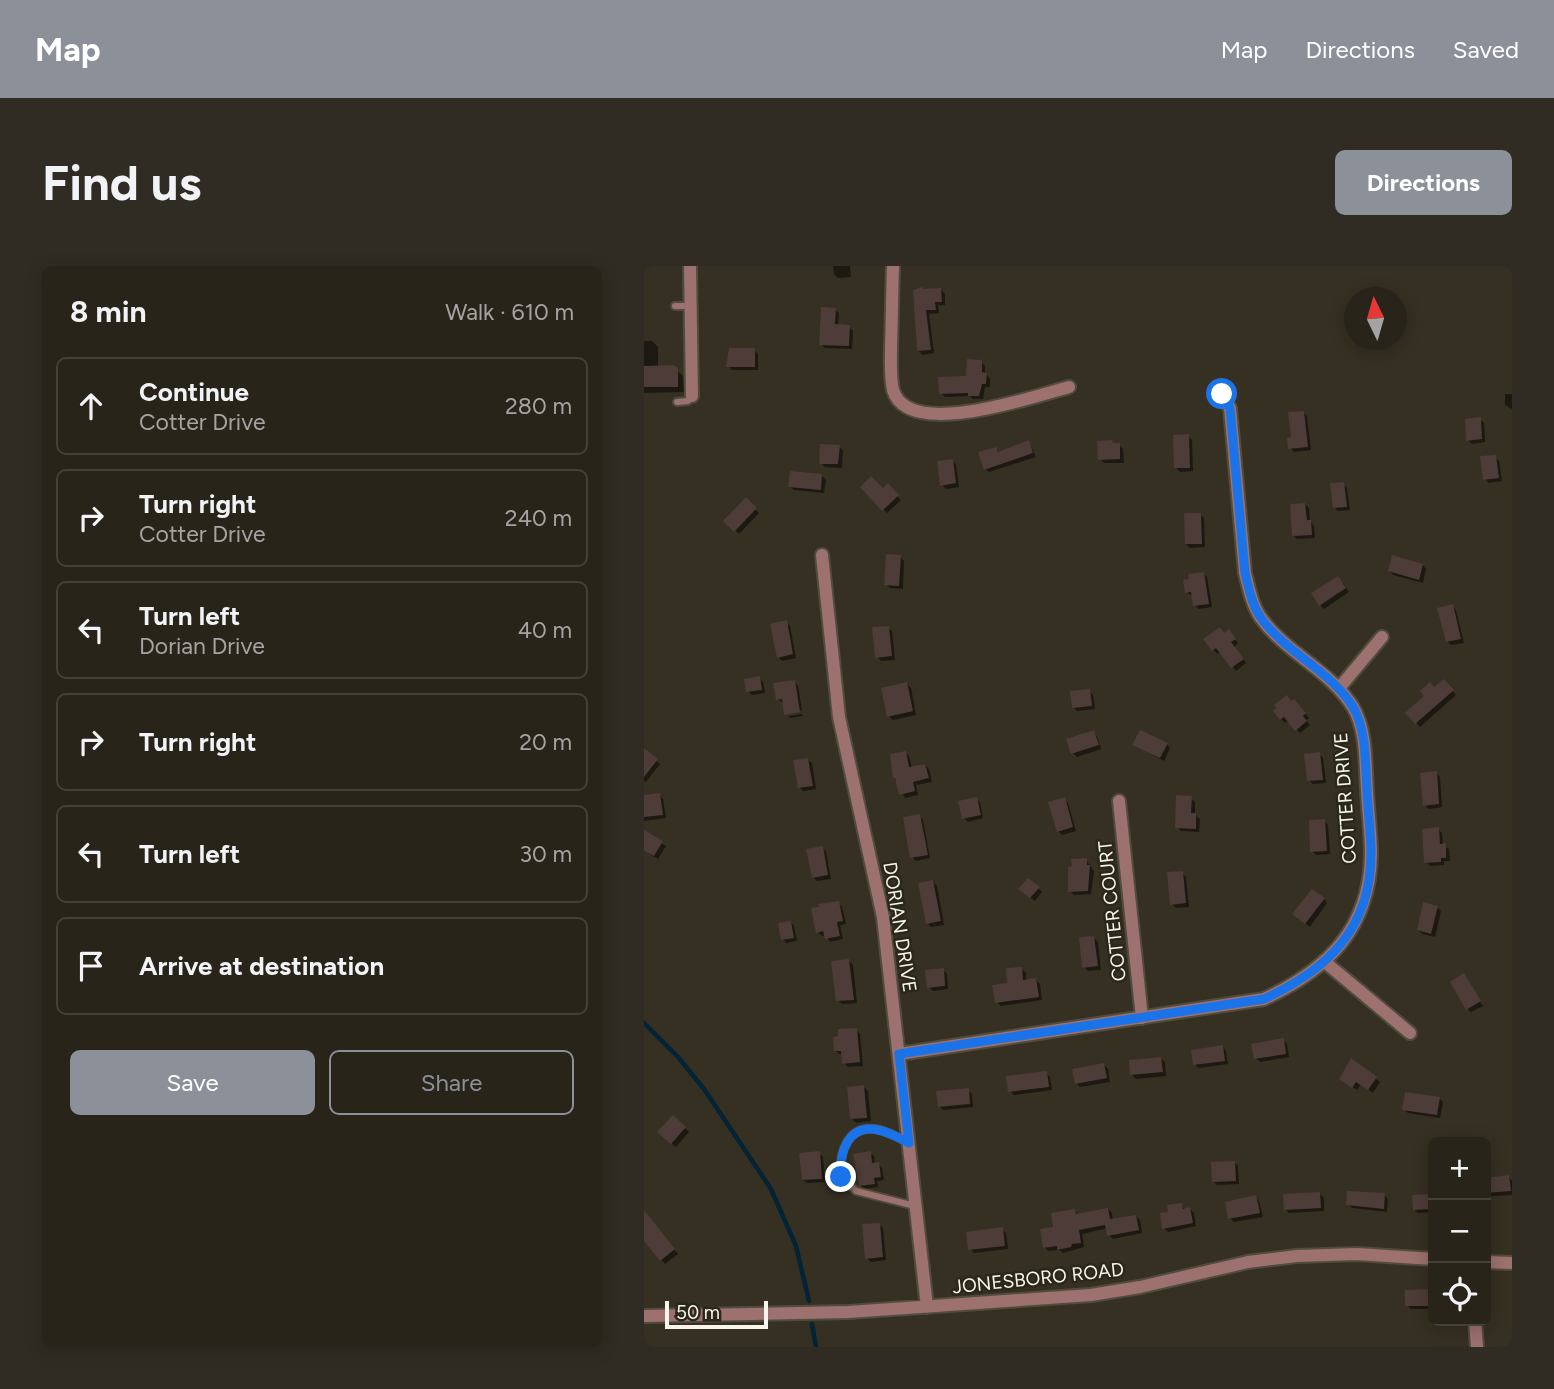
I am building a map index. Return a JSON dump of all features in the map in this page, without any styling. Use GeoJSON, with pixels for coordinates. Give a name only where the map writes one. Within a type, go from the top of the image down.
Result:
{"type":"FeatureCollection","features":[{"type":"Feature","properties":{"kind":"street"},"geometry":{"type":"LineString","coordinates":[[690,266],[692,396]]}},
{"type":"Feature","properties":{"kind":"street"},"geometry":{"type":"LineString","coordinates":[[893,266],[893,390],[899,402],[908,409],[944,414],[974,411],[1069,387]]}},
{"type":"Feature","properties":{"kind":"street","name":"COTTER DRIVE"},"geometry":{"type":"LineString","coordinates":[[899,1054],[1264,999],[1295,984],[1325,962],[1345,941],[1361,912],[1366,897],[1371,856],[1364,738],[1355,710],[1340,687],[1273,631],[1261,618],[1251,599],[1245,573],[1230,408],[1222,394]]}},
{"type":"Feature","properties":{"kind":"street","name":"DORIAN DRIVE"},"geometry":{"type":"LineString","coordinates":[[822,555],[839,716],[883,917],[927,1307]]}},
{"type":"Feature","properties":{"kind":"street"},"geometry":{"type":"LineString","coordinates":[[1340,687],[1382,637]]}},
{"type":"Feature","properties":{"kind":"street","name":"COTTER COURT"},"geometry":{"type":"LineString","coordinates":[[1119,801],[1142,1018]]}},
{"type":"Feature","properties":{"kind":"street"},"geometry":{"type":"LineString","coordinates":[[1325,962],[1410,1033]]}},
{"type":"Feature","properties":{"kind":"street","name":"JONESBORO ROAD"},"geometry":{"type":"LineString","coordinates":[[644,1316],[849,1312],[1091,1295],[1140,1287],[1248,1262],[1297,1255],[1357,1254],[1428,1259]]}},
{"type":"Feature","properties":{"kind":"street"},"geometry":{"type":"LineString","coordinates":[[1491,1262],[1512,1263]]}},
{"type":"Feature","properties":{"kind":"street"},"geometry":{"type":"LineString","coordinates":[[1475,1326],[1477,1347]]}},
{"type":"Feature","properties":{"kind":"lane"},"geometry":{"type":"LineString","coordinates":[[675,306],[691,306]]}},
{"type":"Feature","properties":{"kind":"lane"},"geometry":{"type":"LineString","coordinates":[[677,402],[688,401],[692,396]]}},
{"type":"Feature","properties":{"kind":"lane"},"geometry":{"type":"LineString","coordinates":[[909,1143],[878,1130],[862,1130],[852,1136],[841,1153],[841,1177],[856,1191],[916,1206]]}},
{"type":"Feature","properties":{"kind":"building"},"geometry":{"type":"Polygon","coordinates":[[[923,287],[941,288],[942,302],[935,302],[936,310],[926,310],[931,350],[917,351],[913,290],[923,287]]]}},
{"type":"Feature","properties":{"kind":"building"},"geometry":{"type":"Polygon","coordinates":[[[821,307],[836,308],[835,324],[850,325],[849,346],[819,345],[821,307]]]}},
{"type":"Feature","properties":{"kind":"building"},"geometry":{"type":"Polygon","coordinates":[[[729,348],[755,348],[755,367],[726,367],[729,348]]]}},
{"type":"Feature","properties":{"kind":"building"},"geometry":{"type":"Polygon","coordinates":[[[967,359],[982,360],[982,372],[987,373],[986,384],[982,384],[979,396],[968,396],[968,393],[939,394],[938,377],[966,376],[967,359]]]}},
{"type":"Feature","properties":{"kind":"building"},"geometry":{"type":"Polygon","coordinates":[[[674,365],[678,368],[678,387],[644,387],[644,366],[674,365]]]}},
{"type":"Feature","properties":{"kind":"building"},"geometry":{"type":"Polygon","coordinates":[[[1304,411],[1308,447],[1288,449],[1287,438],[1291,437],[1288,412],[1304,411]]]}},
{"type":"Feature","properties":{"kind":"building"},"geometry":{"type":"Polygon","coordinates":[[[1481,417],[1482,439],[1466,441],[1465,419],[1481,417]]]}},
{"type":"Feature","properties":{"kind":"building"},"geometry":{"type":"Polygon","coordinates":[[[1189,434],[1190,468],[1174,468],[1173,435],[1189,434]]]}},
{"type":"Feature","properties":{"kind":"building"},"geometry":{"type":"Polygon","coordinates":[[[1029,440],[1033,453],[984,470],[978,452],[996,447],[998,452],[1029,440]]]}},
{"type":"Feature","properties":{"kind":"building"},"geometry":{"type":"Polygon","coordinates":[[[1112,440],[1113,443],[1120,443],[1120,459],[1098,460],[1097,441],[1112,440]]]}},
{"type":"Feature","properties":{"kind":"building"},"geometry":{"type":"Polygon","coordinates":[[[820,444],[840,445],[838,464],[819,464],[820,444]]]}},
{"type":"Feature","properties":{"kind":"building"},"geometry":{"type":"Polygon","coordinates":[[[1496,455],[1499,478],[1483,480],[1480,456],[1496,455]]]}},
{"type":"Feature","properties":{"kind":"building"},"geometry":{"type":"Polygon","coordinates":[[[953,459],[956,483],[940,486],[937,461],[953,459]]]}},
{"type":"Feature","properties":{"kind":"building"},"geometry":{"type":"Polygon","coordinates":[[[790,471],[822,474],[821,490],[788,487],[790,471]]]}},
{"type":"Feature","properties":{"kind":"building"},"geometry":{"type":"Polygon","coordinates":[[[871,476],[883,488],[888,483],[899,495],[882,511],[860,487],[871,476]]]}},
{"type":"Feature","properties":{"kind":"building"},"geometry":{"type":"Polygon","coordinates":[[[1344,482],[1347,507],[1333,508],[1330,483],[1344,482]]]}},
{"type":"Feature","properties":{"kind":"building"},"geometry":{"type":"Polygon","coordinates":[[[746,497],[757,508],[734,532],[723,521],[746,497]]]}},
{"type":"Feature","properties":{"kind":"building"},"geometry":{"type":"Polygon","coordinates":[[[1305,503],[1307,520],[1311,520],[1312,535],[1292,536],[1290,504],[1305,503]]]}},
{"type":"Feature","properties":{"kind":"building"},"geometry":{"type":"Polygon","coordinates":[[[1184,513],[1201,513],[1202,544],[1185,544],[1184,513]]]}},
{"type":"Feature","properties":{"kind":"building"},"geometry":{"type":"Polygon","coordinates":[[[886,554],[901,555],[899,586],[884,585],[886,554]]]}},
{"type":"Feature","properties":{"kind":"building"},"geometry":{"type":"Polygon","coordinates":[[[1392,555],[1423,564],[1419,580],[1388,571],[1392,555]]]}},
{"type":"Feature","properties":{"kind":"building"},"geometry":{"type":"Polygon","coordinates":[[[1204,572],[1209,604],[1193,606],[1191,592],[1185,593],[1183,580],[1189,579],[1188,574],[1204,572]]]}},
{"type":"Feature","properties":{"kind":"building"},"geometry":{"type":"Polygon","coordinates":[[[1338,576],[1346,588],[1319,606],[1311,593],[1338,576]]]}},
{"type":"Feature","properties":{"kind":"building"},"geometry":{"type":"Polygon","coordinates":[[[1453,604],[1461,639],[1446,642],[1437,608],[1453,604]]]}},
{"type":"Feature","properties":{"kind":"building"},"geometry":{"type":"Polygon","coordinates":[[[787,620],[793,654],[777,658],[770,624],[787,620]]]}},
{"type":"Feature","properties":{"kind":"building"},"geometry":{"type":"Polygon","coordinates":[[[889,626],[892,656],[875,658],[872,627],[889,626]]]}},
{"type":"Feature","properties":{"kind":"building"},"geometry":{"type":"Polygon","coordinates":[[[1220,627],[1224,633],[1229,629],[1236,639],[1231,642],[1244,659],[1231,668],[1216,648],[1212,651],[1203,639],[1220,627]]]}},
{"type":"Feature","properties":{"kind":"building"},"geometry":{"type":"Polygon","coordinates":[[[760,676],[762,690],[746,692],[744,679],[760,676]]]}},
{"type":"Feature","properties":{"kind":"building"},"geometry":{"type":"Polygon","coordinates":[[[1444,679],[1454,690],[1415,724],[1405,713],[1424,696],[1420,691],[1430,682],[1434,687],[1444,679]]]}},
{"type":"Feature","properties":{"kind":"building"},"geometry":{"type":"Polygon","coordinates":[[[795,680],[800,712],[784,715],[782,699],[776,700],[773,683],[795,680]]]}},
{"type":"Feature","properties":{"kind":"building"},"geometry":{"type":"Polygon","coordinates":[[[907,682],[913,711],[887,717],[881,688],[907,682]]]}},
{"type":"Feature","properties":{"kind":"building"},"geometry":{"type":"Polygon","coordinates":[[[1090,689],[1092,706],[1072,708],[1070,691],[1090,689]]]}},
{"type":"Feature","properties":{"kind":"building"},"geometry":{"type":"Polygon","coordinates":[[[1287,695],[1306,713],[1303,716],[1307,721],[1295,731],[1284,717],[1280,720],[1273,711],[1277,708],[1274,705],[1287,695]]]}},
{"type":"Feature","properties":{"kind":"building"},"geometry":{"type":"Polygon","coordinates":[[[1094,730],[1099,745],[1071,754],[1066,739],[1094,730]]]}},
{"type":"Feature","properties":{"kind":"building"},"geometry":{"type":"Polygon","coordinates":[[[1140,730],[1168,743],[1160,758],[1132,745],[1140,730]]]}},
{"type":"Feature","properties":{"kind":"building"},"geometry":{"type":"Polygon","coordinates":[[[644,748],[658,759],[644,777],[644,748]]]}},
{"type":"Feature","properties":{"kind":"building"},"geometry":{"type":"Polygon","coordinates":[[[906,751],[909,767],[925,764],[929,778],[913,782],[915,791],[899,795],[895,778],[893,779],[890,754],[906,751]]]}},
{"type":"Feature","properties":{"kind":"building"},"geometry":{"type":"Polygon","coordinates":[[[1320,752],[1323,780],[1307,781],[1304,754],[1320,752]]]}},
{"type":"Feature","properties":{"kind":"building"},"geometry":{"type":"Polygon","coordinates":[[[808,758],[813,786],[798,788],[793,760],[808,758]]]}},
{"type":"Feature","properties":{"kind":"building"},"geometry":{"type":"Polygon","coordinates":[[[1437,771],[1439,804],[1423,806],[1420,773],[1437,771]]]}},
{"type":"Feature","properties":{"kind":"building"},"geometry":{"type":"Polygon","coordinates":[[[660,793],[663,815],[644,817],[644,795],[660,793]]]}},
{"type":"Feature","properties":{"kind":"building"},"geometry":{"type":"Polygon","coordinates":[[[1176,795],[1192,796],[1191,813],[1196,813],[1196,829],[1175,828],[1176,795]]]}},
{"type":"Feature","properties":{"kind":"building"},"geometry":{"type":"Polygon","coordinates":[[[977,797],[981,815],[962,819],[958,801],[977,797]]]}},
{"type":"Feature","properties":{"kind":"building"},"geometry":{"type":"Polygon","coordinates":[[[1065,797],[1073,827],[1057,832],[1048,802],[1065,797]]]}},
{"type":"Feature","properties":{"kind":"building"},"geometry":{"type":"Polygon","coordinates":[[[920,814],[928,855],[910,858],[903,817],[920,814]]]}},
{"type":"Feature","properties":{"kind":"building"},"geometry":{"type":"Polygon","coordinates":[[[1325,819],[1327,851],[1310,852],[1309,820],[1325,819]]]}},
{"type":"Feature","properties":{"kind":"building"},"geometry":{"type":"Polygon","coordinates":[[[1439,827],[1440,844],[1446,843],[1446,858],[1441,858],[1441,862],[1424,863],[1422,829],[1439,827]]]}},
{"type":"Feature","properties":{"kind":"building"},"geometry":{"type":"Polygon","coordinates":[[[644,830],[663,841],[654,856],[644,851],[644,830]]]}},
{"type":"Feature","properties":{"kind":"building"},"geometry":{"type":"Polygon","coordinates":[[[823,846],[828,875],[812,878],[806,849],[823,846]]]}},
{"type":"Feature","properties":{"kind":"building"},"geometry":{"type":"Polygon","coordinates":[[[1087,858],[1087,865],[1090,865],[1088,891],[1068,892],[1068,867],[1072,866],[1071,859],[1087,858]]]}},
{"type":"Feature","properties":{"kind":"building"},"geometry":{"type":"Polygon","coordinates":[[[1183,871],[1186,903],[1170,905],[1167,872],[1183,871]]]}},
{"type":"Feature","properties":{"kind":"building"},"geometry":{"type":"Polygon","coordinates":[[[1028,878],[1040,887],[1030,898],[1018,889],[1028,878]]]}},
{"type":"Feature","properties":{"kind":"building"},"geometry":{"type":"Polygon","coordinates":[[[933,880],[941,921],[926,924],[918,883],[933,880]]]}},
{"type":"Feature","properties":{"kind":"building"},"geometry":{"type":"Polygon","coordinates":[[[1312,889],[1325,898],[1305,924],[1292,914],[1312,889]]]}},
{"type":"Feature","properties":{"kind":"building"},"geometry":{"type":"Polygon","coordinates":[[[839,901],[843,921],[837,922],[840,936],[825,939],[823,931],[816,933],[811,908],[819,907],[818,904],[839,901]]]}},
{"type":"Feature","properties":{"kind":"building"},"geometry":{"type":"Polygon","coordinates":[[[1423,902],[1438,906],[1431,934],[1417,930],[1423,902]]]}},
{"type":"Feature","properties":{"kind":"building"},"geometry":{"type":"Polygon","coordinates":[[[791,921],[794,938],[781,940],[778,923],[791,921]]]}},
{"type":"Feature","properties":{"kind":"building"},"geometry":{"type":"Polygon","coordinates":[[[1094,936],[1098,966],[1082,968],[1079,937],[1094,936]]]}},
{"type":"Feature","properties":{"kind":"building"},"geometry":{"type":"Polygon","coordinates":[[[849,959],[854,1000],[836,1001],[831,961],[849,959]]]}},
{"type":"Feature","properties":{"kind":"building"},"geometry":{"type":"Polygon","coordinates":[[[1022,967],[1023,980],[1036,978],[1039,997],[995,1003],[992,985],[1007,983],[1006,968],[1022,967]]]}},
{"type":"Feature","properties":{"kind":"building"},"geometry":{"type":"Polygon","coordinates":[[[944,968],[945,986],[927,988],[925,970],[944,968]]]}},
{"type":"Feature","properties":{"kind":"building"},"geometry":{"type":"Polygon","coordinates":[[[1464,973],[1481,1001],[1466,1010],[1450,982],[1464,973]]]}},
{"type":"Feature","properties":{"kind":"building"},"geometry":{"type":"Polygon","coordinates":[[[857,1028],[860,1062],[842,1064],[841,1051],[834,1051],[833,1037],[838,1036],[838,1029],[857,1028]]]}},
{"type":"Feature","properties":{"kind":"building"},"geometry":{"type":"Polygon","coordinates":[[[1284,1038],[1286,1054],[1254,1059],[1251,1044],[1284,1038]]]}},
{"type":"Feature","properties":{"kind":"building"},"geometry":{"type":"Polygon","coordinates":[[[1223,1045],[1225,1061],[1193,1065],[1191,1050],[1223,1045]]]}},
{"type":"Feature","properties":{"kind":"building"},"geometry":{"type":"Polygon","coordinates":[[[1161,1057],[1163,1072],[1130,1075],[1129,1060],[1161,1057]]]}},
{"type":"Feature","properties":{"kind":"building"},"geometry":{"type":"Polygon","coordinates":[[[1351,1058],[1377,1077],[1368,1090],[1356,1082],[1352,1088],[1339,1079],[1351,1058]]]}},
{"type":"Feature","properties":{"kind":"building"},"geometry":{"type":"Polygon","coordinates":[[[1104,1063],[1107,1078],[1075,1084],[1072,1069],[1104,1063]]]}},
{"type":"Feature","properties":{"kind":"building"},"geometry":{"type":"Polygon","coordinates":[[[1047,1071],[1049,1087],[1008,1092],[1006,1076],[1047,1071]]]}},
{"type":"Feature","properties":{"kind":"building"},"geometry":{"type":"Polygon","coordinates":[[[864,1085],[867,1118],[850,1119],[847,1087],[864,1085]]]}},
{"type":"Feature","properties":{"kind":"building"},"geometry":{"type":"Polygon","coordinates":[[[969,1088],[970,1104],[938,1107],[936,1091],[969,1088]]]}},
{"type":"Feature","properties":{"kind":"building"},"geometry":{"type":"Polygon","coordinates":[[[1405,1092],[1440,1097],[1437,1115],[1402,1110],[1405,1092]]]}},
{"type":"Feature","properties":{"kind":"building"},"geometry":{"type":"Polygon","coordinates":[[[673,1115],[686,1127],[671,1144],[657,1132],[673,1115]]]}},
{"type":"Feature","properties":{"kind":"building"},"geometry":{"type":"Polygon","coordinates":[[[820,1151],[822,1179],[802,1180],[799,1153],[820,1151]]]}},
{"type":"Feature","properties":{"kind":"building"},"geometry":{"type":"Polygon","coordinates":[[[871,1151],[872,1163],[879,1162],[881,1177],[874,1178],[875,1184],[859,1186],[853,1154],[871,1151]]]}},
{"type":"Feature","properties":{"kind":"building"},"geometry":{"type":"Polygon","coordinates":[[[1235,1161],[1236,1181],[1212,1182],[1211,1162],[1235,1161]]]}},
{"type":"Feature","properties":{"kind":"building"},"geometry":{"type":"Polygon","coordinates":[[[1509,1175],[1511,1191],[1491,1193],[1491,1177],[1509,1175]]]}},
{"type":"Feature","properties":{"kind":"building"},"geometry":{"type":"Polygon","coordinates":[[[1347,1191],[1385,1193],[1384,1209],[1346,1205],[1347,1191]]]}},
{"type":"Feature","properties":{"kind":"building"},"geometry":{"type":"Polygon","coordinates":[[[1320,1192],[1321,1208],[1284,1210],[1283,1194],[1320,1192]]]}},
{"type":"Feature","properties":{"kind":"building"},"geometry":{"type":"Polygon","coordinates":[[[1428,1194],[1428,1209],[1413,1210],[1412,1195],[1428,1194]]]}},
{"type":"Feature","properties":{"kind":"building"},"geometry":{"type":"Polygon","coordinates":[[[1256,1195],[1260,1213],[1228,1219],[1225,1202],[1256,1195]]]}},
{"type":"Feature","properties":{"kind":"building"},"geometry":{"type":"Polygon","coordinates":[[[1182,1203],[1183,1209],[1190,1207],[1193,1223],[1162,1229],[1160,1213],[1168,1212],[1167,1205],[1182,1203]]]}},
{"type":"Feature","properties":{"kind":"building"},"geometry":{"type":"Polygon","coordinates":[[[1108,1208],[1110,1219],[1136,1215],[1139,1230],[1107,1236],[1105,1225],[1079,1230],[1081,1243],[1072,1244],[1071,1247],[1057,1250],[1057,1246],[1043,1248],[1040,1229],[1053,1227],[1051,1213],[1075,1209],[1076,1214],[1108,1208]]]}},
{"type":"Feature","properties":{"kind":"building"},"geometry":{"type":"Polygon","coordinates":[[[644,1210],[675,1249],[660,1261],[644,1241],[644,1210]]]}},
{"type":"Feature","properties":{"kind":"building"},"geometry":{"type":"Polygon","coordinates":[[[880,1223],[883,1257],[865,1259],[862,1224],[880,1223]]]}},
{"type":"Feature","properties":{"kind":"building"},"geometry":{"type":"Polygon","coordinates":[[[1003,1227],[1005,1246],[968,1250],[966,1232],[1003,1227]]]}},
{"type":"Feature","properties":{"kind":"building"},"geometry":{"type":"Polygon","coordinates":[[[1428,1289],[1428,1306],[1405,1306],[1405,1290],[1428,1289]]]}},
{"type":"Feature","properties":{"kind":"waterway"},"geometry":{"type":"LineString","coordinates":[[644,1023],[678,1057],[704,1089],[771,1189],[796,1246],[809,1301]]}},
{"type":"Feature","properties":{"kind":"waterway"},"geometry":{"type":"LineString","coordinates":[[812,1324],[816,1347]]}},
{"type":"Feature","properties":{"kind":"route"},"geometry":{"type":"LineString","coordinates":[[841,1177],[841,1153],[852,1136],[862,1130],[878,1130],[909,1143],[899,1054],[1264,999],[1295,984],[1325,962],[1345,941],[1361,912],[1366,897],[1371,856],[1364,738],[1355,710],[1340,687],[1273,631],[1261,618],[1251,599],[1245,573],[1230,408],[1222,394]]}}]}
